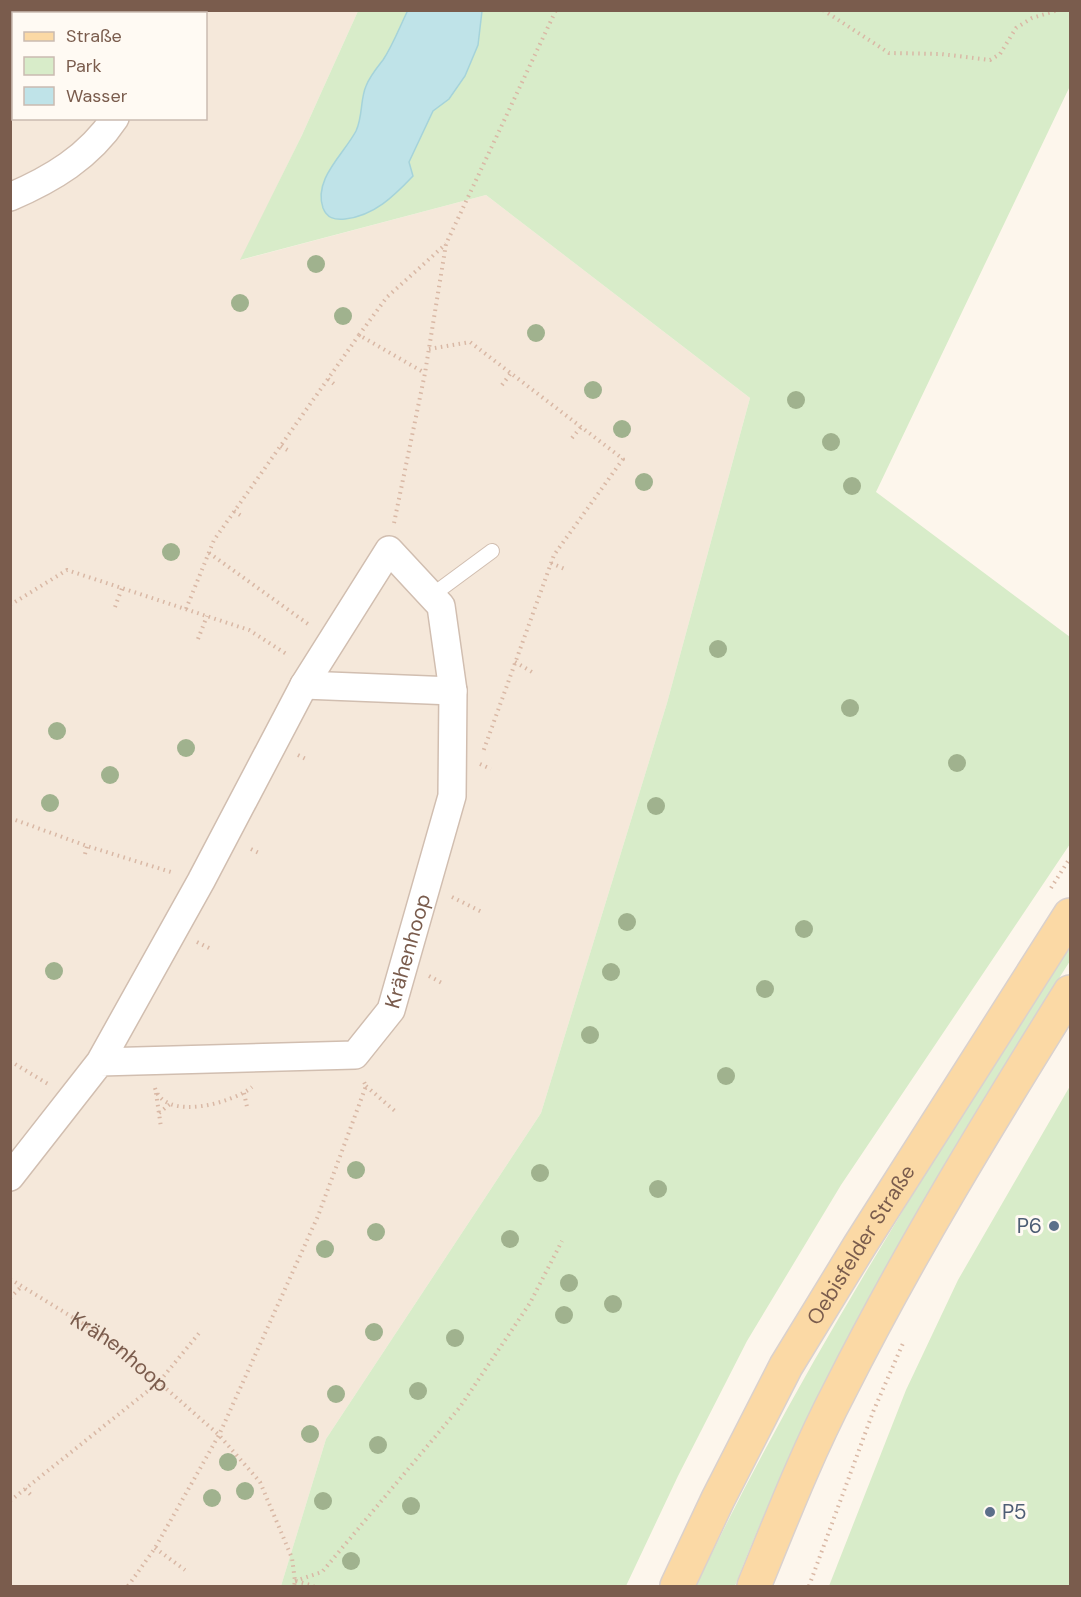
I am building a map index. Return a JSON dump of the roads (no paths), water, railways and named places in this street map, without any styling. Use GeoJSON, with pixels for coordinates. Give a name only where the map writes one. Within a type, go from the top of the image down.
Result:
{"type":"FeatureCollection","features":[{"type":"Feature","properties":{"kind":"main road","name":"Oebisfelder Straße"},"geometry":{"type":"LineString","coordinates":[[677,1587],[718,1499],[786,1366],[879,1215],[1071,915]]}},
{"type":"Feature","properties":{"kind":"main road"},"geometry":{"type":"LineString","coordinates":[[754,1587],[784,1512],[839,1392],[898,1280],[1071,992]]}},
{"type":"Feature","properties":{"kind":"street"},"geometry":{"type":"LineString","coordinates":[[10,197],[43,183],[78,159],[114,120]]}},
{"type":"Feature","properties":{"kind":"street","name":"Krähenhoop"},"geometry":{"type":"LineString","coordinates":[[100,1062],[355,1055],[391,1010],[452,796],[453,691],[441,606],[389,550],[309,678]]}},
{"type":"Feature","properties":{"kind":"street"},"geometry":{"type":"LineString","coordinates":[[10,1177],[100,1062],[201,881],[309,678],[453,691]]}},
{"type":"Feature","properties":{"kind":"lane"},"geometry":{"type":"LineString","coordinates":[[431,596],[492,551]]}},
{"type":"Feature","properties":{"kind":"water"},"geometry":{"type":"Polygon","coordinates":[[[408,10],[482,11],[478,45],[465,76],[449,99],[433,111],[409,162],[413,176],[391,198],[365,214],[341,219],[331,218],[323,208],[322,187],[331,167],[356,131],[366,86],[390,48],[408,10]]]}},
{"type":"Feature","properties":{"kind":"place","name":"P6"},"geometry":{"type":"Point","coordinates":[1054,1226]}},
{"type":"Feature","properties":{"kind":"place","name":"P5"},"geometry":{"type":"Point","coordinates":[990,1512]}}]}
